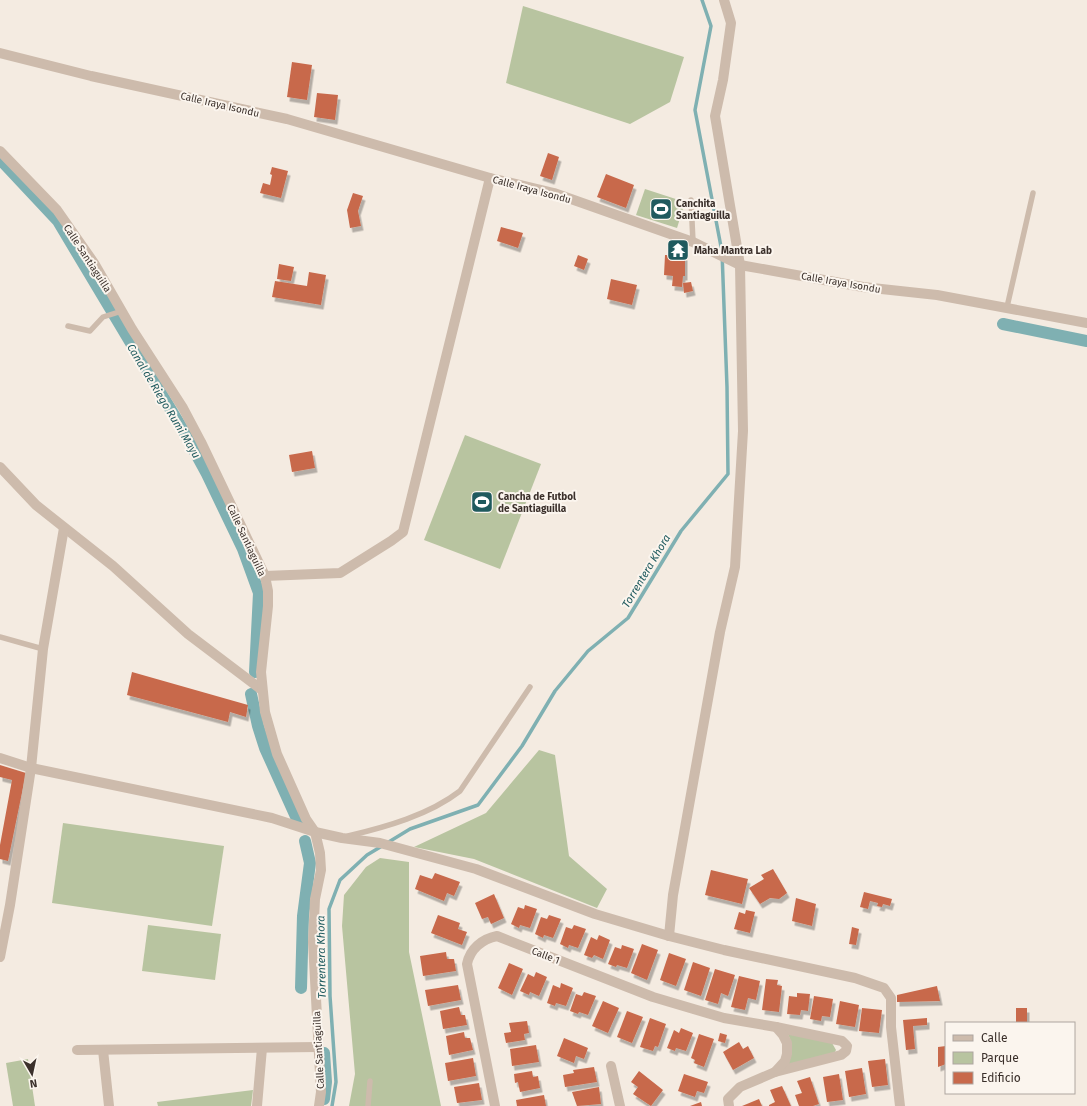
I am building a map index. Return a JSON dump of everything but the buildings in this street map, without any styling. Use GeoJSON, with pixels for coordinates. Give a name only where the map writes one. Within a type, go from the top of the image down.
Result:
{"type":"FeatureCollection","features":[{"type":"Feature","properties":{"kind":"street"},"geometry":{"type":"LineString","coordinates":[[668,936],[673,895],[720,632],[736,567],[742,431],[740,265],[715,116],[723,80],[731,23],[724,0]]}},
{"type":"Feature","properties":{"kind":"street","name":"Calle Iraya Isondu"},"geometry":{"type":"LineString","coordinates":[[0,53],[91,76],[287,119],[490,178],[554,193],[693,242],[740,265],[863,287],[937,295],[1087,323]]}},
{"type":"Feature","properties":{"kind":"street","name":"Calle Santiaguilla"},"geometry":{"type":"LineString","coordinates":[[0,151],[57,210],[94,263],[122,311],[183,408],[201,442],[265,576],[268,591],[268,606],[262,656],[262,690],[270,732],[277,754],[306,819],[315,832],[320,853],[321,870],[315,899],[313,942],[321,1092],[319,1106]]}},
{"type":"Feature","properties":{"kind":"street"},"geometry":{"type":"LineString","coordinates":[[265,576],[340,573],[403,532],[490,178]]}},
{"type":"Feature","properties":{"kind":"street"},"geometry":{"type":"LineString","coordinates":[[0,467],[36,505],[113,566],[188,634],[262,690]]}},
{"type":"Feature","properties":{"kind":"street"},"geometry":{"type":"LineString","coordinates":[[0,957],[10,905],[31,768],[43,649],[64,528]]}},
{"type":"Feature","properties":{"kind":"street"},"geometry":{"type":"LineString","coordinates":[[0,758],[31,768],[272,818],[315,832],[342,838],[380,843],[476,869],[595,914],[668,936],[724,950],[855,978],[884,988],[890,998],[891,1027],[900,1106]]}},
{"type":"Feature","properties":{"kind":"street","name":"Calle 1"},"geometry":{"type":"LineString","coordinates":[[495,1106],[467,964],[469,955],[487,938],[496,936],[653,998],[724,1018],[842,1041],[846,1046],[846,1051],[841,1055],[775,1072],[740,1087],[728,1099],[728,1106]]}},
{"type":"Feature","properties":{"kind":"street"},"geometry":{"type":"LineString","coordinates":[[775,1072],[785,1061],[787,1054],[787,1043],[783,1035],[776,1027]]}},
{"type":"Feature","properties":{"kind":"street"},"geometry":{"type":"LineString","coordinates":[[77,1050],[318,1047]]}},
{"type":"Feature","properties":{"kind":"street"},"geometry":{"type":"LineString","coordinates":[[257,1106],[262,1048]]}},
{"type":"Feature","properties":{"kind":"street"},"geometry":{"type":"LineString","coordinates":[[103,1050],[109,1106]]}},
{"type":"Feature","properties":{"kind":"street"},"geometry":{"type":"LineString","coordinates":[[611,1066],[620,1106]]}},
{"type":"Feature","properties":{"kind":"lane"},"geometry":{"type":"LineString","coordinates":[[1007,307],[1033,193]]}},
{"type":"Feature","properties":{"kind":"lane"},"geometry":{"type":"LineString","coordinates":[[691,200],[693,242]]}},
{"type":"Feature","properties":{"kind":"lane"},"geometry":{"type":"LineString","coordinates":[[68,326],[90,331],[103,317],[122,311]]}},
{"type":"Feature","properties":{"kind":"lane"},"geometry":{"type":"LineString","coordinates":[[0,637],[43,649]]}},
{"type":"Feature","properties":{"kind":"lane"},"geometry":{"type":"LineString","coordinates":[[342,838],[391,824],[445,802],[460,791],[530,687]]}},
{"type":"Feature","properties":{"kind":"lane"},"geometry":{"type":"LineString","coordinates":[[368,1106],[370,1081]]}},
{"type":"Feature","properties":{"kind":"green space"},"geometry":{"type":"Polygon","coordinates":[[[523,6],[684,57],[670,102],[630,124],[506,83],[523,6]]]}},
{"type":"Feature","properties":{"kind":"green space","name":"Canchita Santiaguilla"},"geometry":{"type":"Polygon","coordinates":[[[645,189],[685,202],[677,228],[636,215],[645,189]]]}},
{"type":"Feature","properties":{"kind":"green space","name":"Cancha de Futbol de Santiaguilla"},"geometry":{"type":"Polygon","coordinates":[[[465,435],[541,464],[500,569],[424,540],[465,435]]]}},
{"type":"Feature","properties":{"kind":"green space"},"geometry":{"type":"Polygon","coordinates":[[[539,750],[555,755],[569,856],[607,889],[597,908],[474,859],[414,847],[486,813],[539,750]]]}},
{"type":"Feature","properties":{"kind":"green space"},"geometry":{"type":"Polygon","coordinates":[[[63,823],[224,846],[212,926],[52,903],[63,823]]]}},
{"type":"Feature","properties":{"kind":"green space"},"geometry":{"type":"Polygon","coordinates":[[[380,858],[409,862],[409,952],[441,1106],[349,1106],[355,1074],[342,926],[344,895],[366,867],[380,858]]]}},
{"type":"Feature","properties":{"kind":"green space"},"geometry":{"type":"Polygon","coordinates":[[[148,925],[221,934],[215,980],[142,971],[148,925]]]}},
{"type":"Feature","properties":{"kind":"green space"},"geometry":{"type":"Polygon","coordinates":[[[787,1033],[832,1043],[836,1050],[833,1055],[787,1066],[791,1057],[792,1046],[787,1033]]]}},
{"type":"Feature","properties":{"kind":"green space"},"geometry":{"type":"Polygon","coordinates":[[[28,1059],[35,1106],[13,1106],[6,1063],[28,1059]]]}},
{"type":"Feature","properties":{"kind":"green space"},"geometry":{"type":"Polygon","coordinates":[[[253,1090],[251,1106],[158,1106],[157,1102],[253,1090]]]}},
{"type":"Feature","properties":{"kind":"waterway","name":"Torrentera Khora"},"geometry":{"type":"LineString","coordinates":[[387,843],[410,829],[478,805],[522,746],[555,691],[588,651],[628,618],[681,531],[728,474],[727,387],[722,252],[695,110],[711,26],[702,0]]}},
{"type":"Feature","properties":{"kind":"waterway","name":"Canal de Riego Rumi Mayu"},"geometry":{"type":"LineString","coordinates":[[0,159],[58,221],[183,430],[207,474],[243,549],[259,593],[255,672]]}},
{"type":"Feature","properties":{"kind":"waterway"},"geometry":{"type":"LineString","coordinates":[[1003,324],[1087,341]]}},
{"type":"Feature","properties":{"kind":"waterway","name":"Canal de Riego Rumi Mayu"},"geometry":{"type":"LineString","coordinates":[[251,694],[258,726],[265,748],[298,821]]}},
{"type":"Feature","properties":{"kind":"waterway","name":"Canal de Riego Rumi Mayu"},"geometry":{"type":"LineString","coordinates":[[301,988],[303,916],[310,863],[305,841]]}},
{"type":"Feature","properties":{"kind":"waterway","name":"Torrentera Khora"},"geometry":{"type":"LineString","coordinates":[[332,1106],[336,1082],[330,996],[329,909],[340,880],[367,855],[382,846]]}},
{"type":"Feature","properties":{"kind":"waterway","name":"Canal de Riego Rumi Mayu"},"geometry":{"type":"LineString","coordinates":[[324,1053],[326,1082],[324,1099]]}},
{"type":"Feature","properties":{"kind":"place","name":"Canchita Santiaguilla"},"geometry":{"type":"Point","coordinates":[661,209]}},
{"type":"Feature","properties":{"kind":"place","name":"Maha Mantra Lab"},"geometry":{"type":"Point","coordinates":[678,250]}},
{"type":"Feature","properties":{"kind":"place","name":"Cancha de Futbol de Santiaguilla"},"geometry":{"type":"Point","coordinates":[482,502]}}]}
